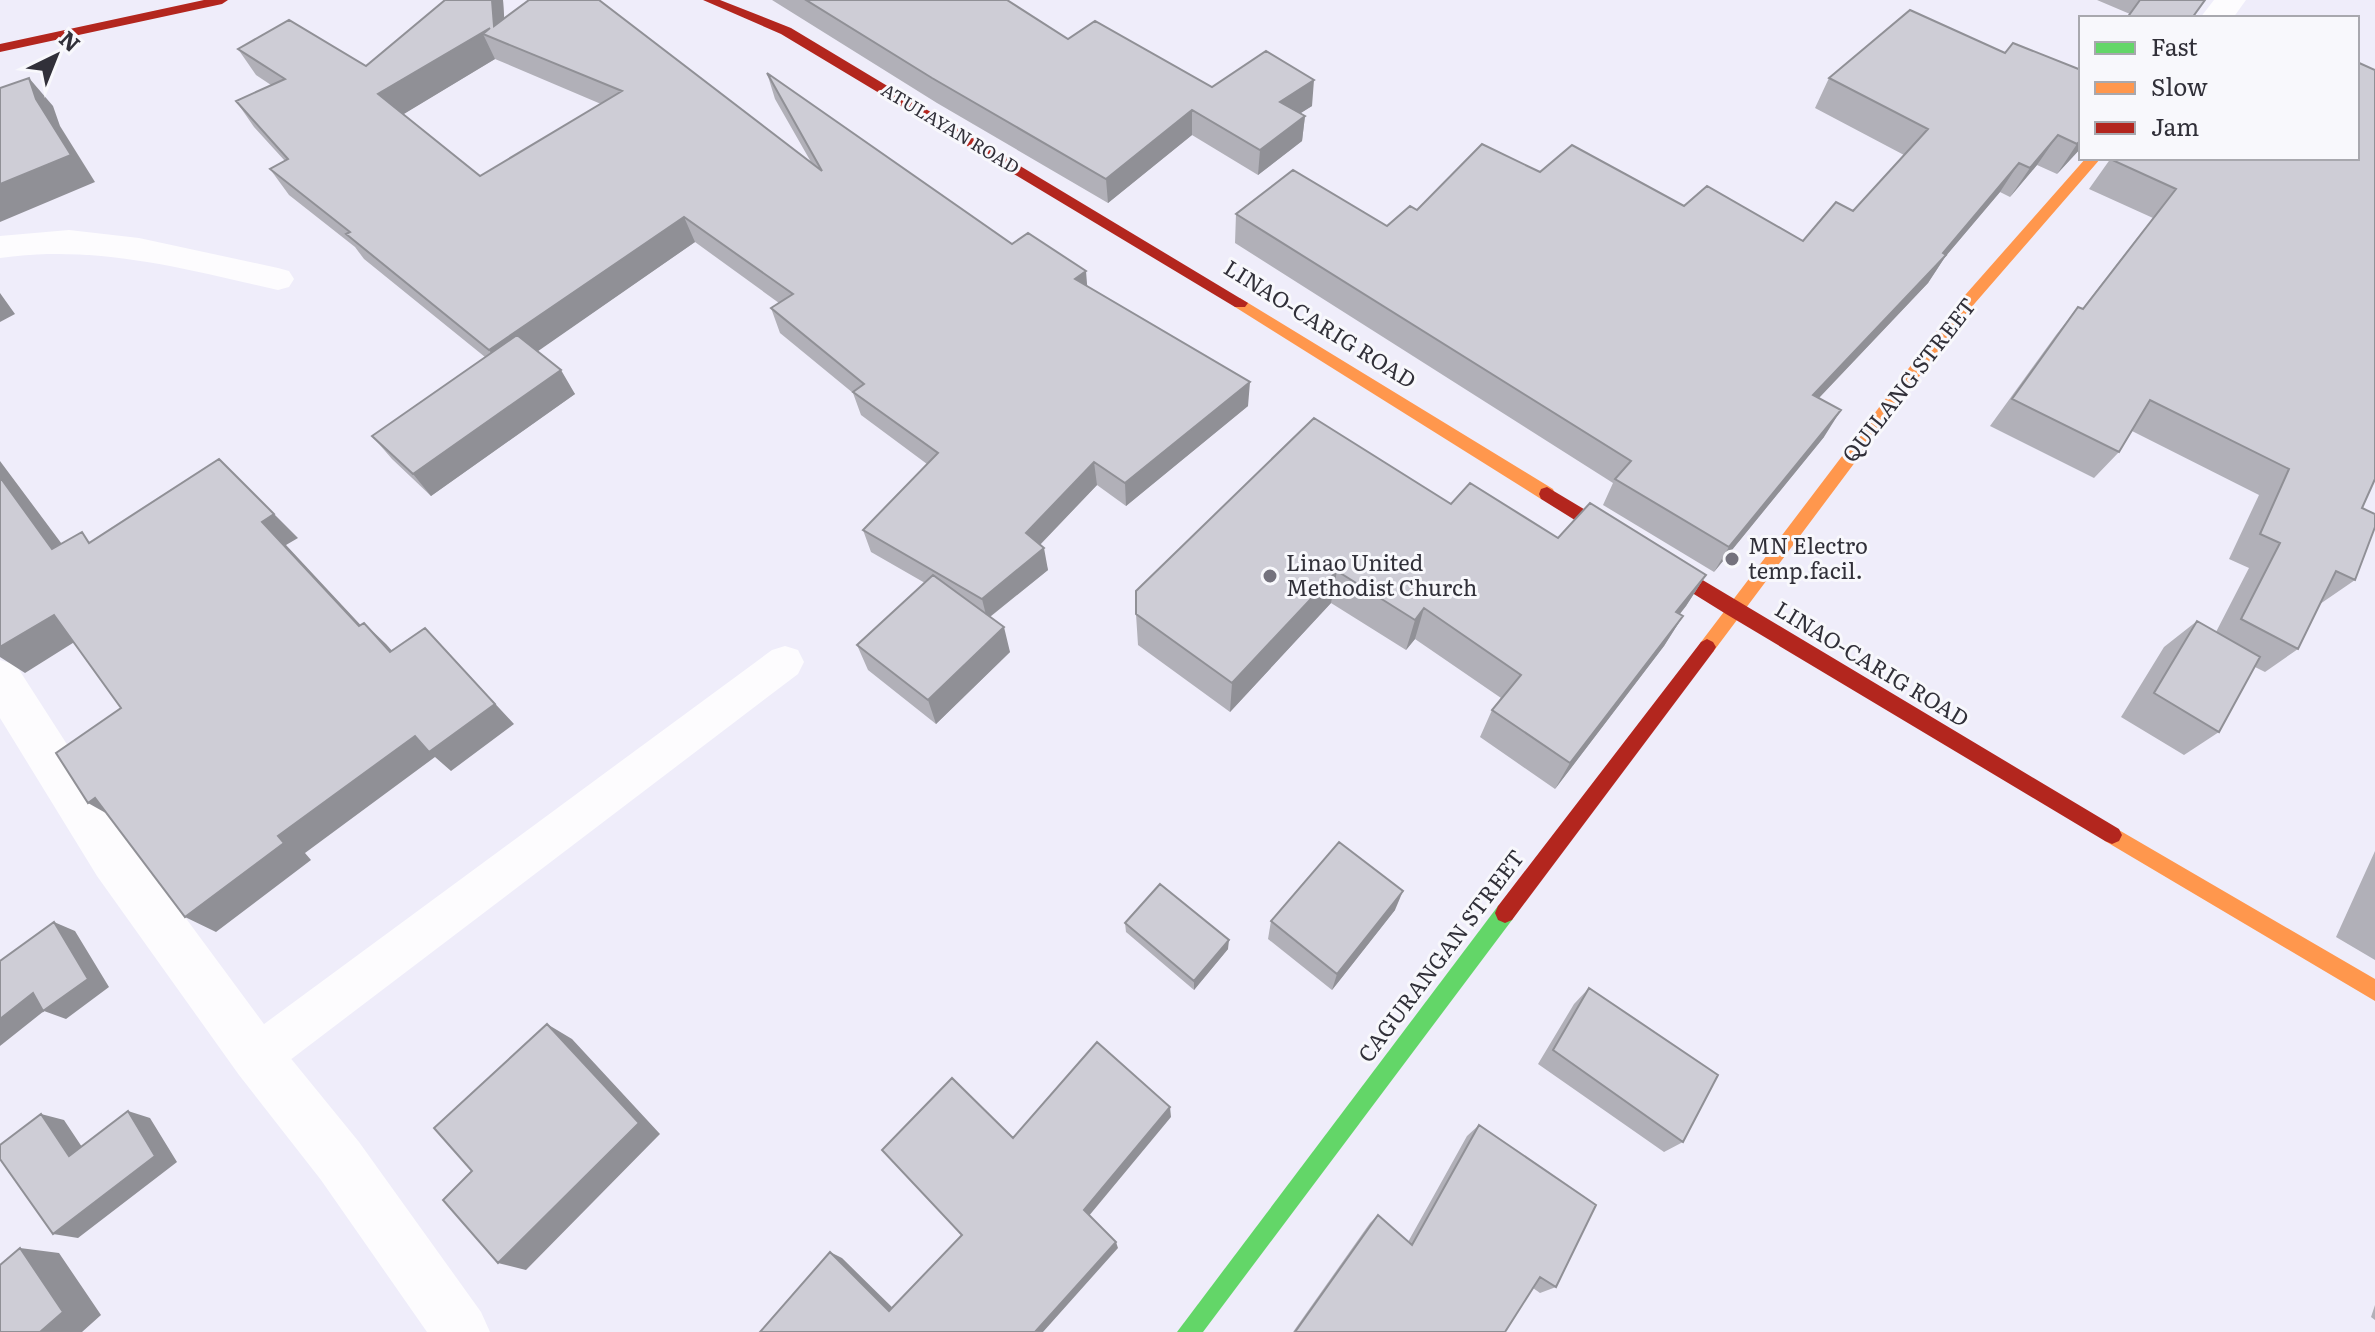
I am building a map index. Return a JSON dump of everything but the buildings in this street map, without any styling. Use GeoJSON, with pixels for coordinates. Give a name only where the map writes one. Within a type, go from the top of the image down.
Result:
{"type":"FeatureCollection","features":[{"type":"Feature","properties":{"kind":"main road"},"geometry":{"type":"LineString","coordinates":[[0,48],[222,0]]}},
{"type":"Feature","properties":{"kind":"main road","name":"ATULAYAN ROAD"},"geometry":{"type":"LineString","coordinates":[[709,0],[786,31],[1185,269]]}},
{"type":"Feature","properties":{"kind":"main road","name":"QUILANG STREET"},"geometry":{"type":"LineString","coordinates":[[1732,609],[1964,306],[2092,160]]}},
{"type":"Feature","properties":{"kind":"main road","name":"LINAO-CARIG ROAD"},"geometry":{"type":"LineString","coordinates":[[1185,269],[1732,609],[2375,991]]}},
{"type":"Feature","properties":{"kind":"main road","name":"CAGURANGAN STREET"},"geometry":{"type":"LineString","coordinates":[[1189,1332],[1732,609]]}},
{"type":"Feature","properties":{"kind":"street"},"geometry":{"type":"LineString","coordinates":[[2218,16],[2231,0]]}},
{"type":"Feature","properties":{"kind":"street"},"geometry":{"type":"LineString","coordinates":[[0,679],[114,860],[257,1057],[340,1161],[461,1332]]}},
{"type":"Feature","properties":{"kind":"lane"},"geometry":{"type":"LineString","coordinates":[[0,247],[66,240],[120,247],[278,279]]}},
{"type":"Feature","properties":{"kind":"lane"},"geometry":{"type":"LineString","coordinates":[[257,1057],[785,662]]}},
{"type":"Feature","properties":{"kind":"traffic: fast"},"geometry":{"type":"LineString","coordinates":[[1189,1332],[1505,913]]}},
{"type":"Feature","properties":{"kind":"traffic: slow"},"geometry":{"type":"LineString","coordinates":[[1707,647],[1964,306],[2092,160]]}},
{"type":"Feature","properties":{"kind":"traffic: slow"},"geometry":{"type":"LineString","coordinates":[[1240,303],[1547,494]]}},
{"type":"Feature","properties":{"kind":"traffic: slow"},"geometry":{"type":"LineString","coordinates":[[2112,835],[2375,991]]}},
{"type":"Feature","properties":{"kind":"traffic: jam"},"geometry":{"type":"LineString","coordinates":[[0,48],[222,0]]}},
{"type":"Feature","properties":{"kind":"traffic: jam"},"geometry":{"type":"LineString","coordinates":[[709,0],[786,31],[1240,303]]}},
{"type":"Feature","properties":{"kind":"traffic: jam"},"geometry":{"type":"LineString","coordinates":[[1547,494],[1732,609],[2112,835]]}},
{"type":"Feature","properties":{"kind":"traffic: jam"},"geometry":{"type":"LineString","coordinates":[[1505,913],[1707,647]]}},
{"type":"Feature","properties":{"kind":"place","name":"MN Electro temp.facil."},"geometry":{"type":"Point","coordinates":[1732,559]}},
{"type":"Feature","properties":{"kind":"place","name":"Linao United Methodist Church"},"geometry":{"type":"Point","coordinates":[1270,576]}}]}
